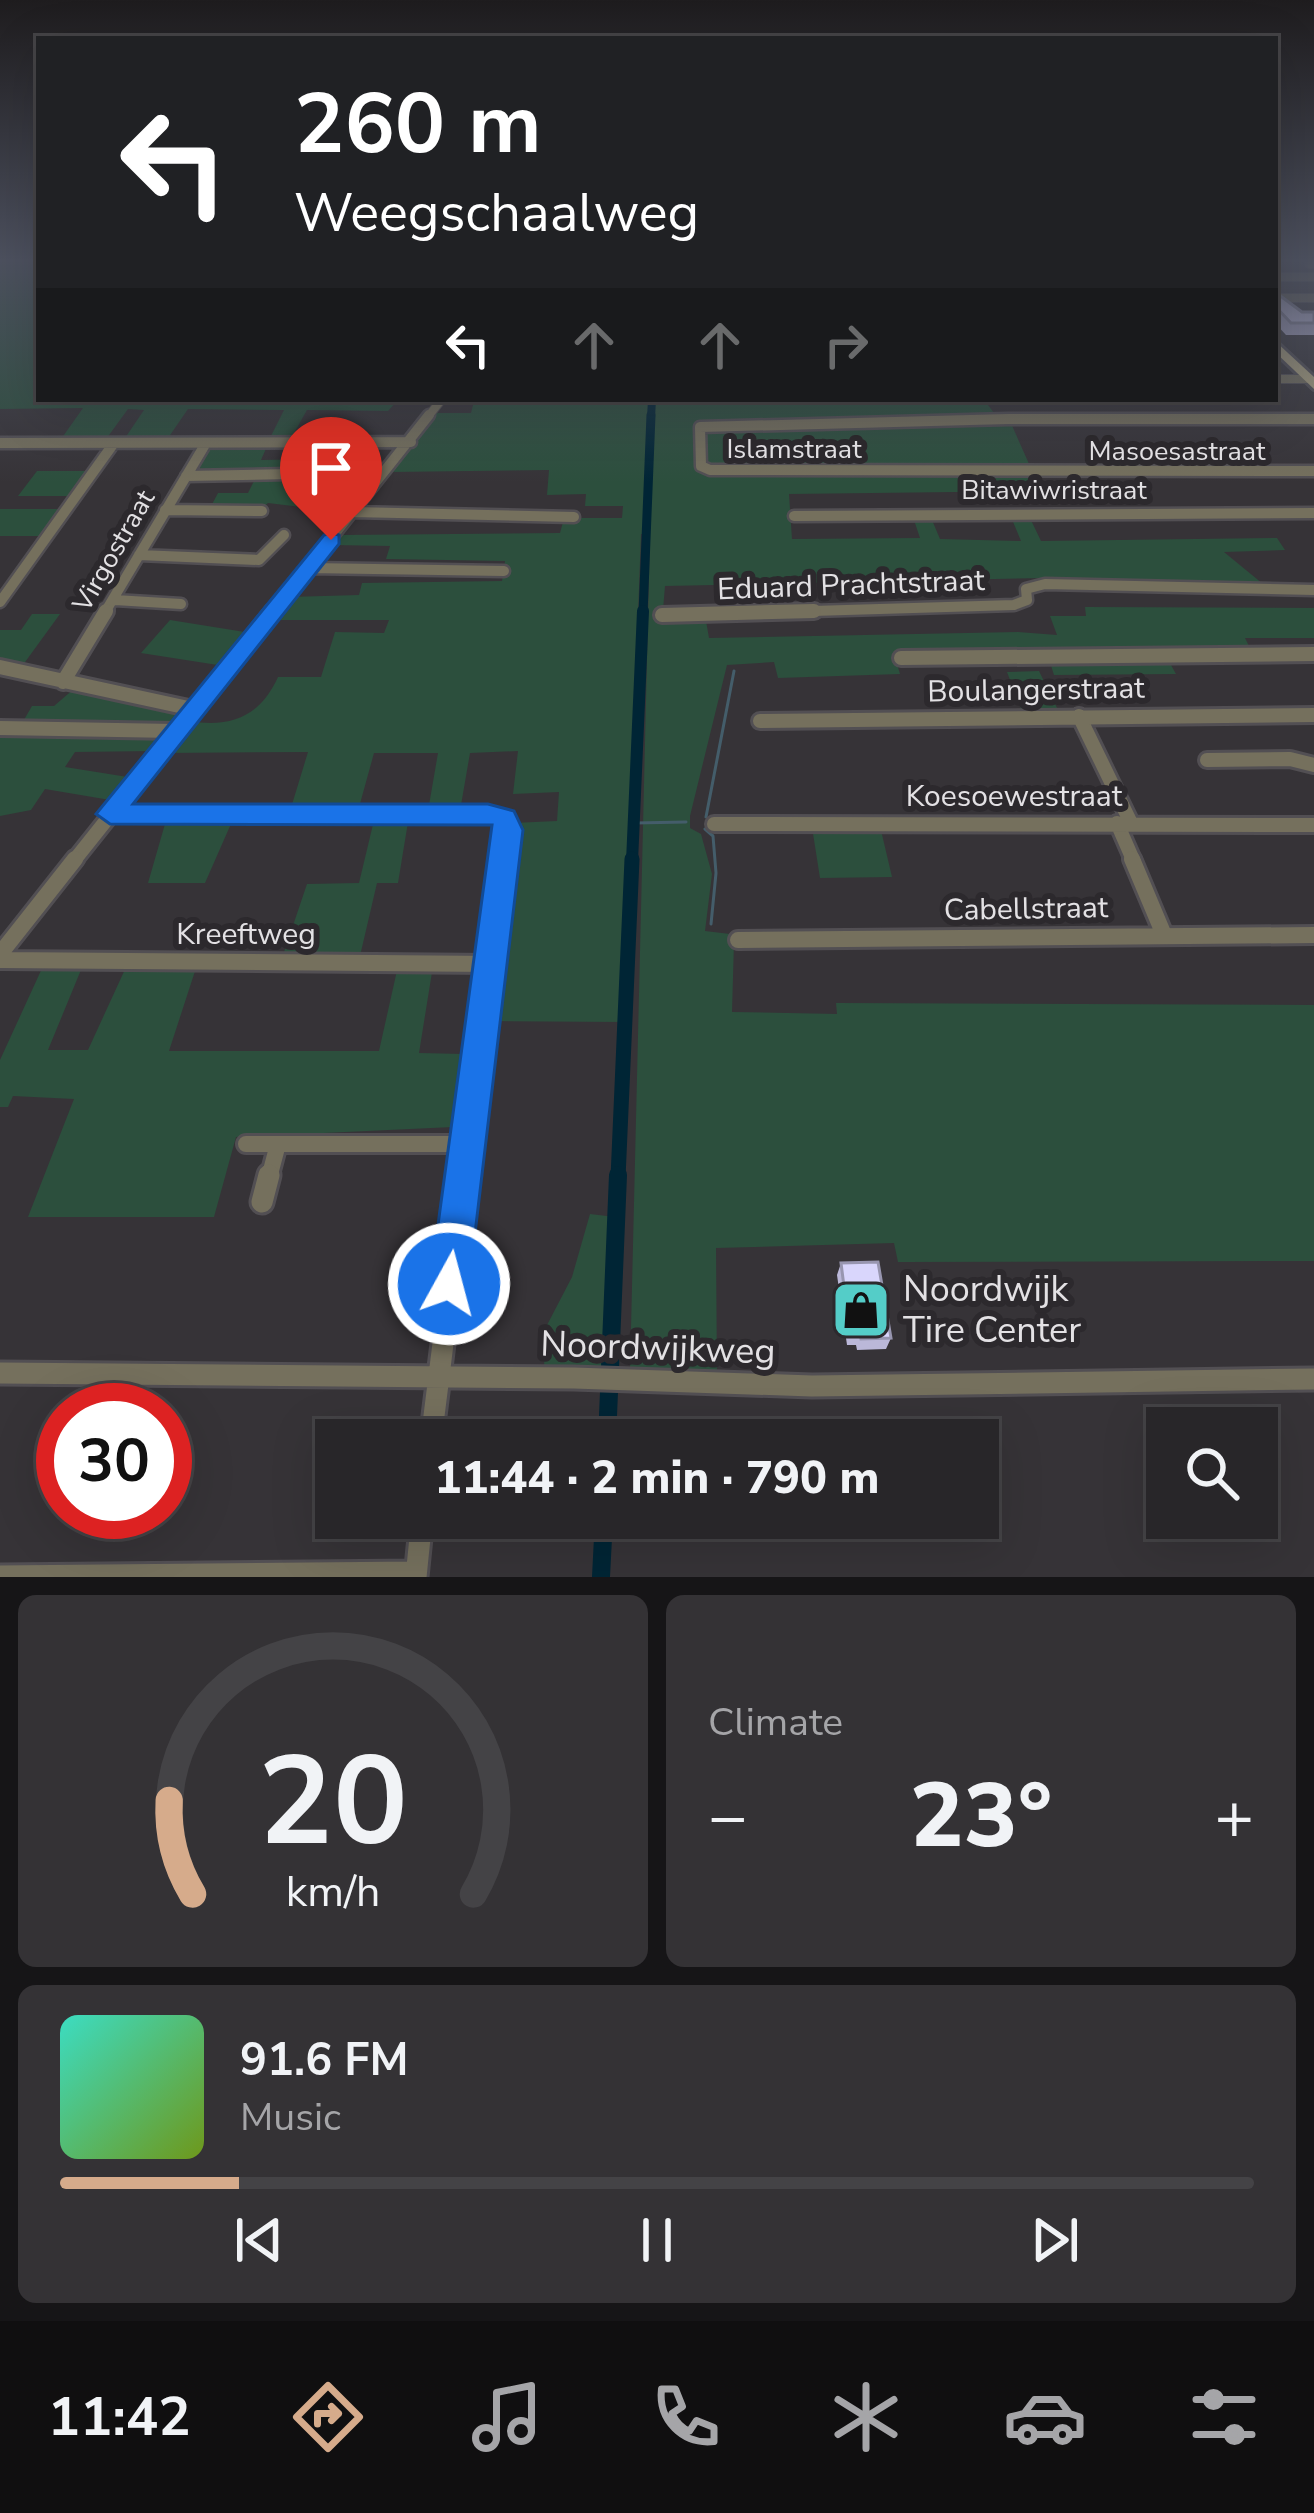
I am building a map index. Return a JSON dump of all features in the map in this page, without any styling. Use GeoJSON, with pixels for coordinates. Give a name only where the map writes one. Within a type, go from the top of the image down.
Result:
{"type":"FeatureCollection","features":[{"type":"Feature","properties":{"kind":"main road"},"geometry":{"type":"LineString","coordinates":[[1278,349],[1311,382]]}},
{"type":"Feature","properties":{"kind":"street"},"geometry":{"type":"LineString","coordinates":[[1278,379],[1311,382]]}},
{"type":"Feature","properties":{"kind":"street"},"geometry":{"type":"LineString","coordinates":[[0,957],[440,402]]}},
{"type":"Feature","properties":{"kind":"street","name":"Islamstraat"},"geometry":{"type":"LineString","coordinates":[[1040,472],[704,468],[703,425],[1314,419]]}},
{"type":"Feature","properties":{"kind":"street"},"geometry":{"type":"LineString","coordinates":[[1,444],[411,442]]}},
{"type":"Feature","properties":{"kind":"street"},"geometry":{"type":"LineString","coordinates":[[0,602],[113,443]]}},
{"type":"Feature","properties":{"kind":"street","name":"Virgostraat"},"geometry":{"type":"LineString","coordinates":[[63,682],[206,443]]}},
{"type":"Feature","properties":{"kind":"street","name":"Masoesastraat"},"geometry":{"type":"LineString","coordinates":[[1040,472],[1314,471]]}},
{"type":"Feature","properties":{"kind":"street"},"geometry":{"type":"LineString","coordinates":[[186,476],[289,475]]}},
{"type":"Feature","properties":{"kind":"street"},"geometry":{"type":"LineString","coordinates":[[165,510],[262,511]]}},
{"type":"Feature","properties":{"kind":"street"},"geometry":{"type":"LineString","coordinates":[[353,512],[574,517]]}},
{"type":"Feature","properties":{"kind":"street","name":"Bitawiwristraat"},"geometry":{"type":"LineString","coordinates":[[794,515],[1314,513]]}},
{"type":"Feature","properties":{"kind":"street"},"geometry":{"type":"LineString","coordinates":[[139,555],[259,560],[284,535]]}},
{"type":"Feature","properties":{"kind":"street"},"geometry":{"type":"LineString","coordinates":[[309,568],[504,571]]}},
{"type":"Feature","properties":{"kind":"street","name":"Eduard Prachtstraat"},"geometry":{"type":"LineString","coordinates":[[662,615],[1014,605],[1027,600],[1031,585],[1045,584],[1314,590]]}},
{"type":"Feature","properties":{"kind":"street"},"geometry":{"type":"LineString","coordinates":[[115,599],[181,604]]}},
{"type":"Feature","properties":{"kind":"street"},"geometry":{"type":"LineString","coordinates":[[902,658],[1314,654]]}},
{"type":"Feature","properties":{"kind":"street"},"geometry":{"type":"LineString","coordinates":[[0,667],[193,710]]}},
{"type":"Feature","properties":{"kind":"street","name":"Boulangerstraat"},"geometry":{"type":"LineString","coordinates":[[760,721],[1314,715]]}},
{"type":"Feature","properties":{"kind":"street"},"geometry":{"type":"LineString","coordinates":[[1079,716],[1164,934]]}},
{"type":"Feature","properties":{"kind":"street"},"geometry":{"type":"LineString","coordinates":[[0,728],[175,731]]}},
{"type":"Feature","properties":{"kind":"street"},"geometry":{"type":"LineString","coordinates":[[1207,760],[1290,759],[1314,765]]}},
{"type":"Feature","properties":{"kind":"street"},"geometry":{"type":"LineString","coordinates":[[110,814],[488,814],[504,818],[508,830],[493,964],[433,1419]]}},
{"type":"Feature","properties":{"kind":"street","name":"Koesoewestraat"},"geometry":{"type":"LineString","coordinates":[[714,824],[1314,825]]}},
{"type":"Feature","properties":{"kind":"street","name":"Cabellstraat"},"geometry":{"type":"LineString","coordinates":[[738,940],[1314,935]]}},
{"type":"Feature","properties":{"kind":"street","name":"Kreeftweg"},"geometry":{"type":"LineString","coordinates":[[0,957],[493,964]]}},
{"type":"Feature","properties":{"kind":"street"},"geometry":{"type":"LineString","coordinates":[[246,1144],[466,1144]]}},
{"type":"Feature","properties":{"kind":"street"},"geometry":{"type":"LineString","coordinates":[[262,1202],[278,1144]]}},
{"type":"Feature","properties":{"kind":"street","name":"Noordwijkweg"},"geometry":{"type":"LineString","coordinates":[[0,1373],[596,1378],[812,1386],[1314,1379]]}},
{"type":"Feature","properties":{"kind":"street"},"geometry":{"type":"LineString","coordinates":[[0,1576],[416,1575],[420,1539]]}},
{"type":"Feature","properties":{"kind":"green space"},"geometry":{"type":"Polygon","coordinates":[[[0,336],[36,336],[36,402],[396,402],[388,411],[307,410],[289,442],[268,442],[284,410],[188,409],[166,441],[123,441],[144,410],[128,409],[104,442],[59,442],[83,408],[0,409],[0,336]]]}},
{"type":"Feature","properties":{"kind":"green space"},"geometry":{"type":"Polygon","coordinates":[[[474,402],[986,402],[1000,421],[1010,421],[1041,491],[789,494],[792,539],[920,538],[914,520],[932,520],[940,539],[1021,541],[1011,517],[1029,516],[1041,541],[1277,538],[1285,550],[1224,552],[1263,584],[1044,578],[665,586],[663,610],[705,615],[709,638],[1057,635],[1050,616],[1086,616],[1085,607],[1314,608],[1314,638],[1245,638],[1251,650],[895,657],[900,674],[778,678],[774,662],[727,665],[690,828],[701,834],[712,874],[705,931],[730,934],[734,942],[732,1012],[837,1014],[836,1003],[1314,1005],[1314,1261],[898,1262],[894,1243],[716,1248],[717,1374],[630,1370],[650,534],[641,534],[623,1022],[490,1021],[513,823],[557,821],[559,792],[513,794],[518,751],[470,753],[460,811],[428,811],[438,753],[374,753],[358,811],[290,811],[308,752],[162,753],[189,721],[230,721],[253,710],[278,677],[321,677],[335,632],[384,633],[389,620],[270,620],[289,597],[359,595],[362,583],[502,581],[505,561],[386,559],[390,546],[332,545],[341,535],[560,533],[564,518],[622,518],[623,506],[585,506],[586,494],[547,495],[549,470],[390,472],[436,413],[471,413],[474,402]]]}},
{"type":"Feature","properties":{"kind":"green space"},"geometry":{"type":"Polygon","coordinates":[[[268,444],[261,460],[318,459],[288,494],[356,505],[350,513],[268,503],[261,509],[209,510],[218,493],[248,493],[256,477],[192,475],[211,445],[268,444]]]}},
{"type":"Feature","properties":{"kind":"green space"},"geometry":{"type":"Polygon","coordinates":[[[37,471],[90,471],[72,496],[18,496],[37,471]]]}},
{"type":"Feature","properties":{"kind":"green space"},"geometry":{"type":"Polygon","coordinates":[[[0,509],[62,509],[43,536],[0,536],[0,509]]]}},
{"type":"Feature","properties":{"kind":"green space"},"geometry":{"type":"Polygon","coordinates":[[[32,614],[60,614],[20,669],[0,664],[0,630],[21,630],[32,614]]]}},
{"type":"Feature","properties":{"kind":"green space"},"geometry":{"type":"Polygon","coordinates":[[[170,620],[251,633],[224,666],[141,653],[170,620]]]}},
{"type":"Feature","properties":{"kind":"green space"},"geometry":{"type":"Polygon","coordinates":[[[1166,656],[1176,674],[1054,675],[1049,659],[1166,656]]]}},
{"type":"Feature","properties":{"kind":"green space"},"geometry":{"type":"Polygon","coordinates":[[[1039,671],[1060,714],[1024,717],[1007,672],[1039,671]]]}},
{"type":"Feature","properties":{"kind":"green space"},"geometry":{"type":"Polygon","coordinates":[[[75,688],[182,714],[173,728],[21,725],[32,706],[54,706],[75,688]]]}},
{"type":"Feature","properties":{"kind":"green space"},"geometry":{"type":"Polygon","coordinates":[[[0,729],[169,733],[154,751],[75,752],[65,767],[134,778],[116,801],[45,789],[31,810],[0,816],[0,729]]]}},
{"type":"Feature","properties":{"kind":"green space"},"geometry":{"type":"Polygon","coordinates":[[[375,816],[409,816],[398,883],[377,883],[360,956],[282,958],[307,884],[359,883],[375,816]]]}},
{"type":"Feature","properties":{"kind":"green space"},"geometry":{"type":"Polygon","coordinates":[[[167,817],[234,817],[205,883],[148,883],[167,817]]]}},
{"type":"Feature","properties":{"kind":"green space"},"geometry":{"type":"Polygon","coordinates":[[[880,826],[892,877],[820,878],[812,827],[880,826]]]}},
{"type":"Feature","properties":{"kind":"green space"},"geometry":{"type":"Polygon","coordinates":[[[44,964],[83,965],[48,1050],[88,1050],[127,965],[197,965],[169,1051],[379,1051],[398,966],[433,966],[419,1053],[463,1054],[453,1127],[236,1137],[214,1217],[28,1217],[74,1099],[13,1096],[8,1107],[0,1107],[0,1060],[44,964]]]}},
{"type":"Feature","properties":{"kind":"green space"},"geometry":{"type":"Polygon","coordinates":[[[590,1214],[615,1217],[606,1370],[544,1367],[546,1327],[572,1277],[590,1214]]]}},
{"type":"Feature","properties":{"kind":"building","name":"Noordwijk Tire Center"},"geometry":{"type":"Polygon","coordinates":[[[878,1262],[891,1338],[861,1339],[860,1334],[850,1334],[841,1263],[878,1262]]]}},
{"type":"Feature","properties":{"kind":"waterway"},"geometry":{"type":"LineString","coordinates":[[651,418],[652,402]]}},
{"type":"Feature","properties":{"kind":"waterway"},"geometry":{"type":"LineString","coordinates":[[643,614],[651,415]]}},
{"type":"Feature","properties":{"kind":"waterway"},"geometry":{"type":"LineString","coordinates":[[632,862],[643,611]]}},
{"type":"Feature","properties":{"kind":"waterway"},"geometry":{"type":"LineString","coordinates":[[706,817],[734,671]]}},
{"type":"Feature","properties":{"kind":"waterway"},"geometry":{"type":"LineString","coordinates":[[635,823],[686,822]]}},
{"type":"Feature","properties":{"kind":"waterway"},"geometry":{"type":"LineString","coordinates":[[705,829],[713,836],[716,873],[711,924]]}},
{"type":"Feature","properties":{"kind":"waterway"},"geometry":{"type":"LineString","coordinates":[[618,1178],[632,859]]}},
{"type":"Feature","properties":{"kind":"waterway"},"geometry":{"type":"LineString","coordinates":[[608,1419],[618,1175]]}},
{"type":"Feature","properties":{"kind":"waterway"},"geometry":{"type":"LineString","coordinates":[[601,1577],[603,1539]]}},
{"type":"Feature","properties":{"kind":"place","name":"Noordwijk Tire Center"},"geometry":{"type":"Point","coordinates":[861,1310]}},
{"type":"Feature","properties":{"kind":"route"},"geometry":{"type":"LineString","coordinates":[[331,540],[110,814],[488,814],[504,818],[508,830],[493,964],[449,1284]]}}]}
